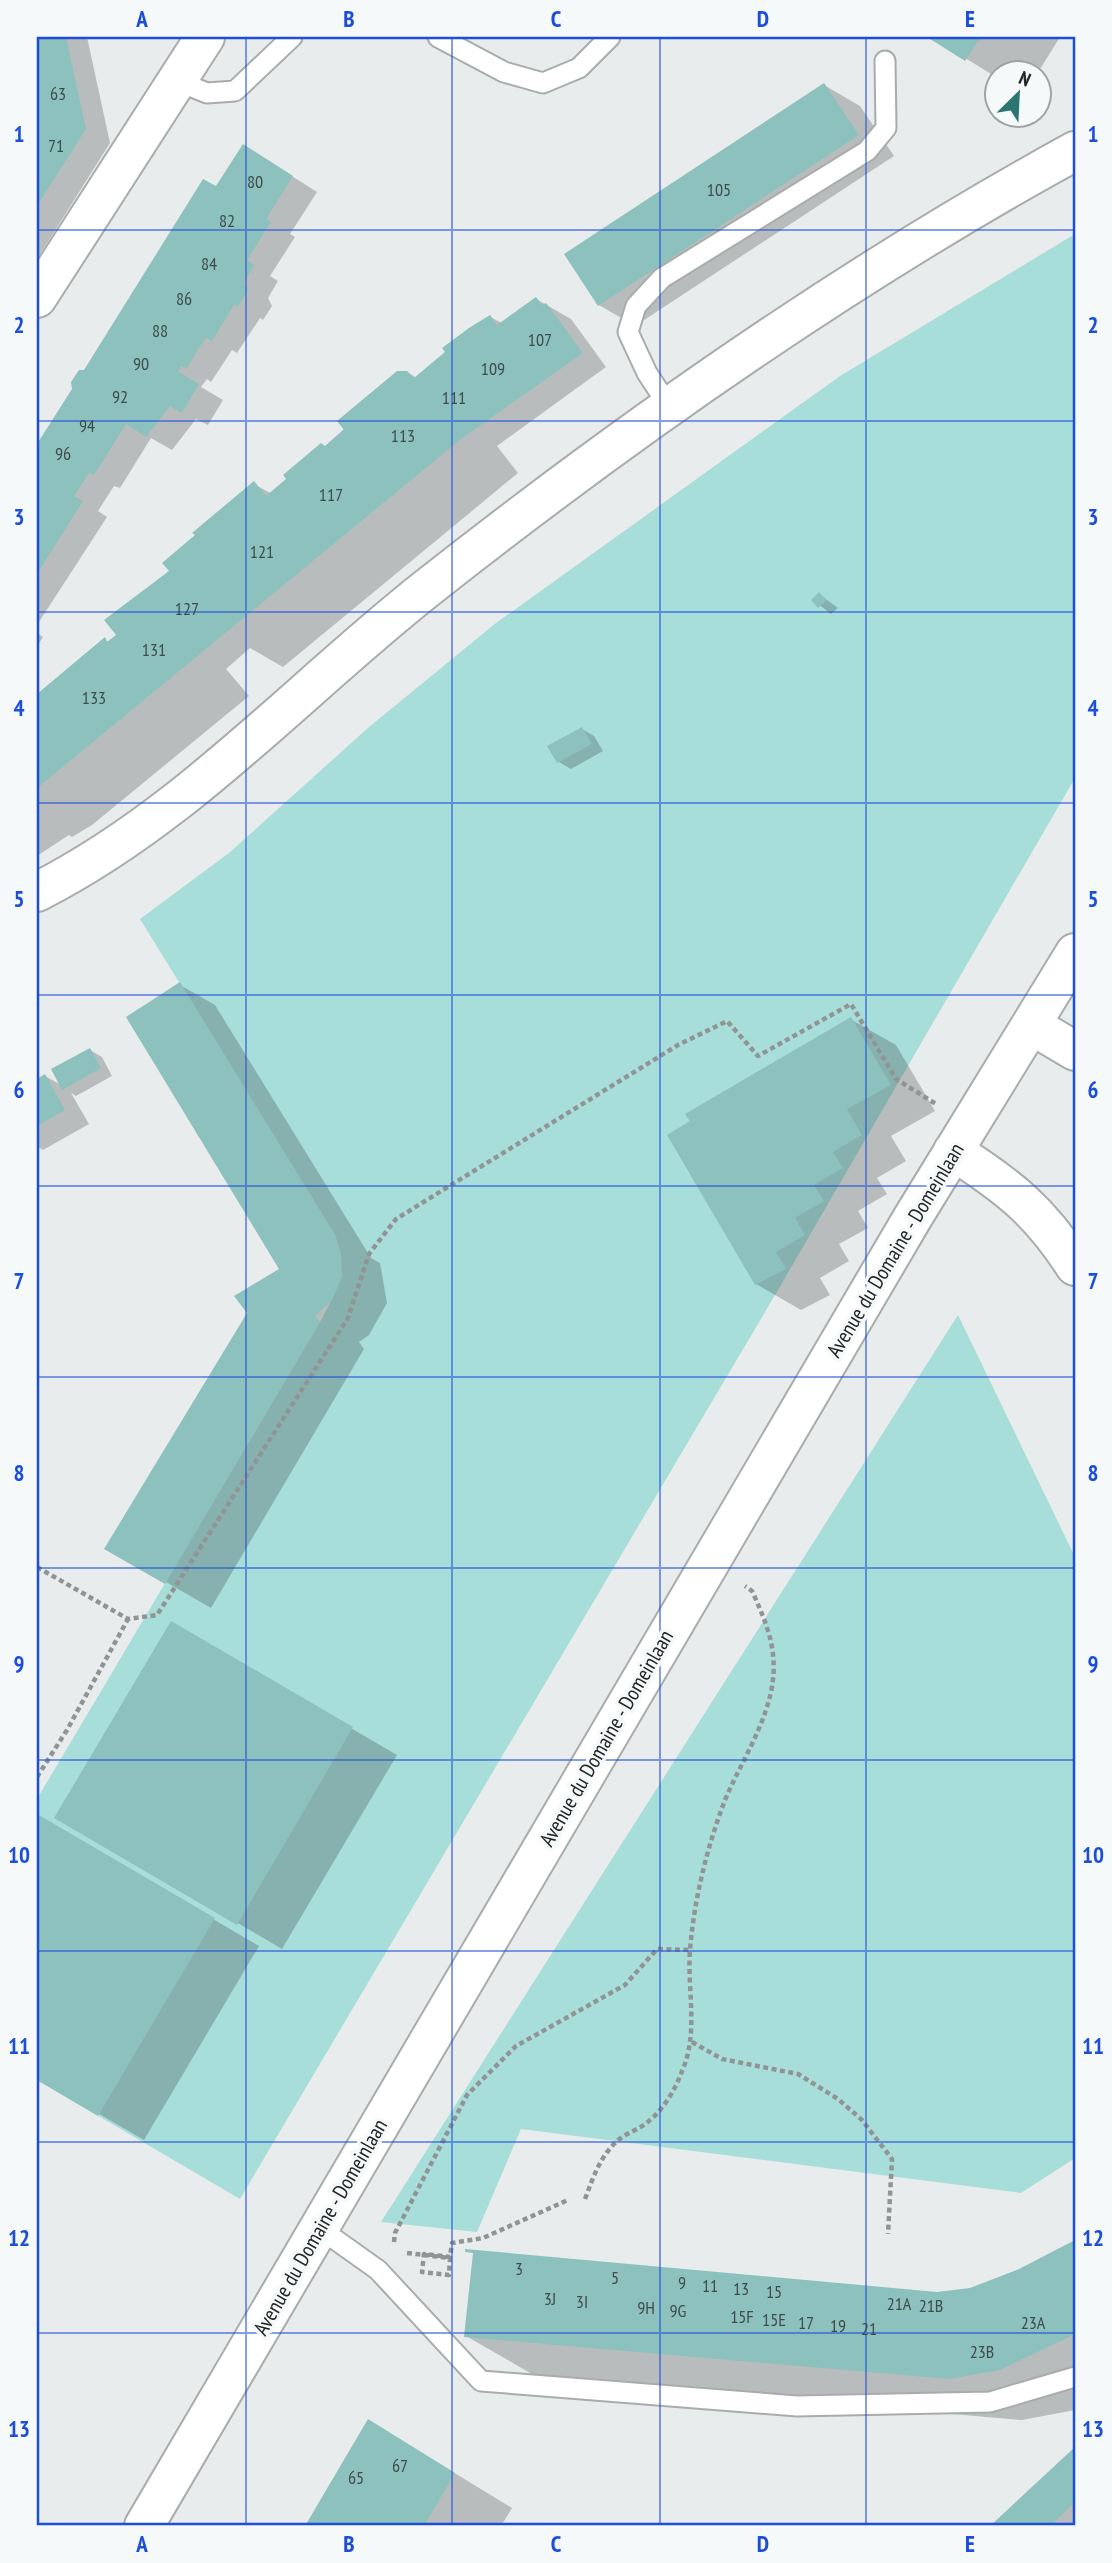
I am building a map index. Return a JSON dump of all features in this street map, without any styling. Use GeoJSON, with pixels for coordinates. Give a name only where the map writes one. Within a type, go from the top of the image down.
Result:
{"type":"FeatureCollection","features":[{"type":"Feature","properties":{"kind":"street"},"geometry":{"type":"LineString","coordinates":[[37,298],[187,52]]}},
{"type":"Feature","properties":{"kind":"street"},"geometry":{"type":"LineString","coordinates":[[37,892],[88,867],[161,817],[423,591],[548,495],[736,361],[906,251],[1075,151]]}},
{"type":"Feature","properties":{"kind":"street","name":"Avenue du Domaine - Domeinlaan"},"geometry":{"type":"LineString","coordinates":[[144,2526],[961,1138],[1075,953]]}},
{"type":"Feature","properties":{"kind":"street"},"geometry":{"type":"LineString","coordinates":[[1031,1025],[1075,1051]]}},
{"type":"Feature","properties":{"kind":"street"},"geometry":{"type":"LineString","coordinates":[[961,1138],[1052,1229],[1075,1266]]}},
{"type":"Feature","properties":{"kind":"lane"},"geometry":{"type":"LineString","coordinates":[[187,52],[207,93],[235,91],[292,37]]}},
{"type":"Feature","properties":{"kind":"lane"},"geometry":{"type":"LineString","coordinates":[[439,37],[464,42],[504,72],[543,83],[579,68],[610,37]]}},
{"type":"Feature","properties":{"kind":"lane"},"geometry":{"type":"LineString","coordinates":[[670,408],[647,373],[628,332],[636,306],[662,278],[867,151],[886,128],[885,61]]}},
{"type":"Feature","properties":{"kind":"lane"},"geometry":{"type":"LineString","coordinates":[[319,2228],[378,2270],[481,2381],[797,2406],[990,2402],[1075,2377]]}},
{"type":"Feature","properties":{"kind":"path"},"geometry":{"type":"LineString","coordinates":[[37,1567],[128,1619],[157,1615],[348,1318],[369,1254],[396,1219],[678,1045],[727,1021],[758,1056],[851,1004],[896,1079],[961,1138]]}},
{"type":"Feature","properties":{"kind":"path"},"geometry":{"type":"LineString","coordinates":[[585,2199],[600,2161],[617,2140],[650,2121],[666,2100],[682,2072],[692,2042],[690,1950],[713,1835],[726,1798],[760,1730],[772,1686],[772,1637],[752,1591],[743,1585]]}},
{"type":"Feature","properties":{"kind":"path"},"geometry":{"type":"LineString","coordinates":[[37,1777],[67,1730],[128,1619]]}},
{"type":"Feature","properties":{"kind":"path"},"geometry":{"type":"LineString","coordinates":[[392,2252],[395,2233],[467,2095],[516,2046],[625,1985],[657,1949],[690,1950]]}},
{"type":"Feature","properties":{"kind":"path"},"geometry":{"type":"LineString","coordinates":[[692,2042],[722,2059],[798,2074],[838,2099],[862,2120],[892,2159],[888,2234]]}},
{"type":"Feature","properties":{"kind":"path"},"geometry":{"type":"LineString","coordinates":[[423,2255],[437,2256],[450,2258],[449,2275],[422,2272],[423,2263],[424,2254],[450,2257],[452,2243],[483,2238],[568,2200]]}},
{"type":"Feature","properties":{"kind":"shaded area"},"geometry":{"type":"Polygon","coordinates":[[[1075,234],[1075,778],[778,1290],[240,2199],[37,2080],[37,1799],[320,1322],[336,1290],[340,1271],[335,1235],[140,919],[229,853],[369,727],[496,623],[840,376],[1075,234]]]}},
{"type":"Feature","properties":{"kind":"shaded area"},"geometry":{"type":"Polygon","coordinates":[[[958,1315],[1075,1557],[1075,2158],[1021,2193],[521,2129],[477,2232],[381,2222],[958,1315]]]}},
{"type":"Feature","properties":{"kind":"building"},"geometry":{"type":"Polygon","coordinates":[[[37,37],[66,37],[86,129],[37,206],[37,37]]]}},
{"type":"Feature","properties":{"kind":"building"},"geometry":{"type":"Polygon","coordinates":[[[927,37],[981,37],[965,61],[927,37]]]}},
{"type":"Feature","properties":{"kind":"building"},"geometry":{"type":"Polygon","coordinates":[[[824,83],[859,135],[598,306],[564,254],[824,83]]]}},
{"type":"Feature","properties":{"kind":"building"},"geometry":{"type":"Polygon","coordinates":[[[243,144],[293,176],[266,219],[271,222],[247,260],[254,265],[244,283],[248,290],[238,307],[234,305],[212,341],[206,337],[186,369],[181,366],[178,372],[199,384],[182,413],[170,406],[146,437],[126,424],[94,475],[89,473],[74,496],[83,501],[37,574],[37,444],[72,389],[71,382],[79,370],[84,370],[203,179],[216,186],[243,144]]]}},
{"type":"Feature","properties":{"kind":"building"},"geometry":{"type":"Polygon","coordinates":[[[536,297],[542,305],[546,303],[583,353],[461,439],[37,788],[37,694],[105,637],[107,642],[116,635],[104,620],[169,571],[162,563],[195,535],[192,533],[254,481],[266,496],[286,479],[283,475],[321,443],[325,446],[344,430],[337,421],[397,371],[407,371],[414,378],[445,352],[442,348],[469,328],[490,315],[497,325],[536,297]]]}},
{"type":"Feature","properties":{"kind":"building"},"geometry":{"type":"Polygon","coordinates":[[[819,592],[827,600],[818,608],[811,600],[819,592]]]}},
{"type":"Feature","properties":{"kind":"building"},"geometry":{"type":"Polygon","coordinates":[[[582,727],[592,744],[557,763],[547,746],[582,727]]]}},
{"type":"Feature","properties":{"kind":"building"},"geometry":{"type":"Polygon","coordinates":[[[180,982],[335,1235],[341,1253],[342,1277],[332,1300],[315,1316],[320,1322],[165,1584],[104,1549],[247,1313],[234,1296],[279,1269],[126,1017],[180,982]]]}},
{"type":"Feature","properties":{"kind":"building"},"geometry":{"type":"Polygon","coordinates":[[[851,1017],[891,1085],[847,1109],[862,1135],[833,1152],[843,1168],[814,1185],[824,1201],[795,1218],[805,1235],[776,1252],[786,1269],[755,1285],[667,1135],[690,1121],[685,1114],[851,1017]]]}},
{"type":"Feature","properties":{"kind":"building"},"geometry":{"type":"Polygon","coordinates":[[[90,1048],[101,1068],[62,1090],[51,1069],[90,1048]]]}},
{"type":"Feature","properties":{"kind":"building"},"geometry":{"type":"Polygon","coordinates":[[[45,1074],[65,1110],[37,1126],[37,1079],[45,1074]]]}},
{"type":"Feature","properties":{"kind":"building"},"geometry":{"type":"Polygon","coordinates":[[[171,1621],[353,1727],[237,1925],[54,1818],[171,1621]]]}},
{"type":"Feature","properties":{"kind":"building"},"geometry":{"type":"Polygon","coordinates":[[[37,1814],[215,1918],[98,2116],[37,2080],[37,1814]]]}},
{"type":"Feature","properties":{"kind":"building"},"geometry":{"type":"Polygon","coordinates":[[[1075,2240],[1075,2334],[1000,2370],[949,2379],[464,2337],[473,2253],[465,2252],[465,2249],[937,2292],[970,2288],[1019,2269],[1075,2240]]]}},
{"type":"Feature","properties":{"kind":"building"},"geometry":{"type":"Polygon","coordinates":[[[368,2419],[455,2473],[424,2526],[305,2526],[368,2419]]]}},
{"type":"Feature","properties":{"kind":"building"},"geometry":{"type":"Polygon","coordinates":[[[1075,2447],[1075,2502],[1050,2526],[990,2526],[1075,2447]]]}}]}
